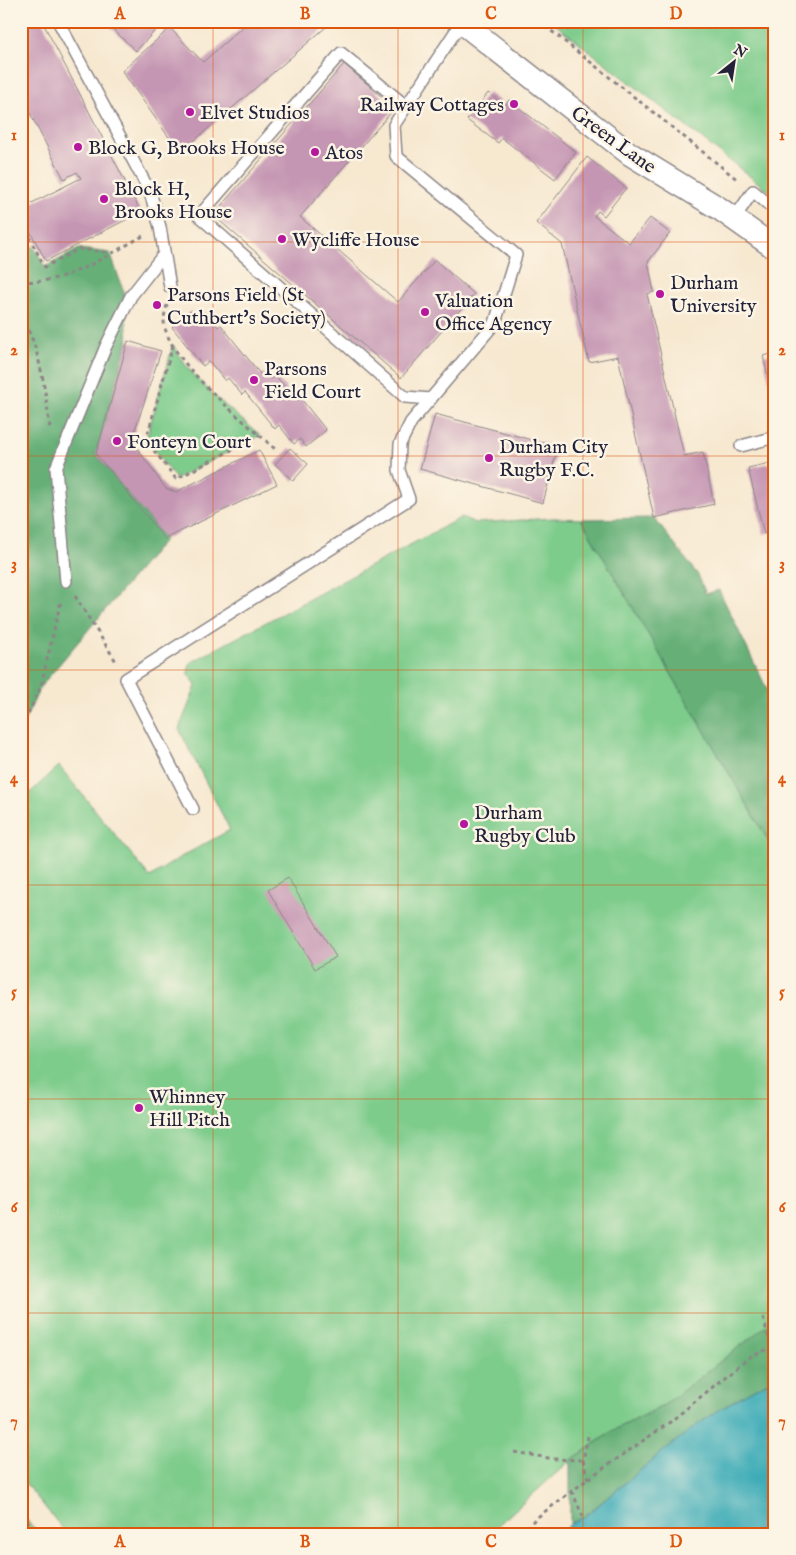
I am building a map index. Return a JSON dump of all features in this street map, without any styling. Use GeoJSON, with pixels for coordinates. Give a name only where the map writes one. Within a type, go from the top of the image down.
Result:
{"type":"FeatureCollection","features":[{"type":"Feature","properties":{"kind":"street","name":"Green Lane"},"geometry":{"type":"LineString","coordinates":[[461,22],[630,154],[734,219],[770,244]]}},
{"type":"Feature","properties":{"kind":"lane"},"geometry":{"type":"LineString","coordinates":[[58,21],[150,192],[160,227],[170,287]]}},
{"type":"Feature","properties":{"kind":"lane"},"geometry":{"type":"LineString","coordinates":[[193,809],[126,679],[409,499],[400,470],[400,444],[411,422],[494,323],[516,255],[396,156],[394,125],[461,22]]}},
{"type":"Feature","properties":{"kind":"lane"},"geometry":{"type":"LineString","coordinates":[[406,106],[342,53],[198,216],[405,397],[431,399]]}},
{"type":"Feature","properties":{"kind":"lane"},"geometry":{"type":"LineString","coordinates":[[734,219],[753,191],[775,210]]}},
{"type":"Feature","properties":{"kind":"lane"},"geometry":{"type":"LineString","coordinates":[[770,244],[775,261]]}},
{"type":"Feature","properties":{"kind":"lane"},"geometry":{"type":"LineString","coordinates":[[66,581],[56,468],[106,346],[131,296],[164,254]]}},
{"type":"Feature","properties":{"kind":"lane"},"geometry":{"type":"LineString","coordinates":[[741,446],[775,437]]}},
{"type":"Feature","properties":{"kind":"path"},"geometry":{"type":"LineString","coordinates":[[539,21],[753,191]]}},
{"type":"Feature","properties":{"kind":"path"},"geometry":{"type":"LineString","coordinates":[[21,223],[45,267],[79,250],[110,253]]}},
{"type":"Feature","properties":{"kind":"path"},"geometry":{"type":"LineString","coordinates":[[21,281],[34,282],[78,270],[160,227]]}},
{"type":"Feature","properties":{"kind":"path"},"geometry":{"type":"LineString","coordinates":[[170,287],[164,320],[173,345],[187,366],[210,390],[275,449]]}},
{"type":"Feature","properties":{"kind":"path"},"geometry":{"type":"LineString","coordinates":[[21,316],[29,328],[40,364],[56,468]]}},
{"type":"Feature","properties":{"kind":"path"},"geometry":{"type":"LineString","coordinates":[[173,345],[146,440],[176,480],[260,435]]}},
{"type":"Feature","properties":{"kind":"path"},"geometry":{"type":"LineString","coordinates":[[66,581],[126,679]]}},
{"type":"Feature","properties":{"kind":"path"},"geometry":{"type":"LineString","coordinates":[[21,728],[41,686],[66,581]]}},
{"type":"Feature","properties":{"kind":"path"},"geometry":{"type":"LineString","coordinates":[[521,1534],[536,1519],[572,1491],[670,1422],[748,1358],[774,1347],[763,1318]]}},
{"type":"Feature","properties":{"kind":"path"},"geometry":{"type":"LineString","coordinates":[[588,1479],[583,1460],[589,1432]]}},
{"type":"Feature","properties":{"kind":"path"},"geometry":{"type":"LineString","coordinates":[[514,1452],[554,1459],[583,1460]]}},
{"type":"Feature","properties":{"kind":"path"},"geometry":{"type":"LineString","coordinates":[[572,1491],[584,1517]]}},
{"type":"Feature","properties":{"kind":"path"},"geometry":{"type":"LineString","coordinates":[[21,1514],[40,1534]]}},
{"type":"Feature","properties":{"kind":"green space"},"geometry":{"type":"Polygon","coordinates":[[[551,21],[775,21],[775,196],[551,21]]]}},
{"type":"Feature","properties":{"kind":"green space"},"geometry":{"type":"Polygon","coordinates":[[[21,246],[34,247],[45,267],[79,249],[110,253],[124,292],[128,341],[96,454],[165,539],[41,686],[21,728],[21,246]]]}},
{"type":"Feature","properties":{"kind":"green space"},"geometry":{"type":"Polygon","coordinates":[[[173,345],[180,358],[201,382],[260,435],[176,479],[146,440],[173,345]]]}},
{"type":"Feature","properties":{"kind":"green space"},"geometry":{"type":"Polygon","coordinates":[[[462,517],[475,523],[554,518],[581,519],[775,852],[775,1319],[663,1406],[614,1430],[570,1461],[488,1534],[67,1534],[21,1478],[21,801],[59,766],[150,877],[179,858],[230,830],[179,729],[196,686],[188,673],[190,663],[462,517]]]}},
{"type":"Feature","properties":{"kind":"green space"},"geometry":{"type":"Polygon","coordinates":[[[654,518],[698,575],[706,594],[719,590],[775,706],[775,852],[581,519],[654,518]]]}},
{"type":"Feature","properties":{"kind":"green space"},"geometry":{"type":"Polygon","coordinates":[[[775,1319],[775,1379],[723,1407],[675,1442],[583,1517],[570,1524],[570,1461],[614,1430],[663,1406],[775,1319]]]}},
{"type":"Feature","properties":{"kind":"green space"},"geometry":{"type":"Polygon","coordinates":[[[21,1514],[40,1534],[21,1534],[21,1514]]]}},
{"type":"Feature","properties":{"kind":"water"},"geometry":{"type":"Polygon","coordinates":[[[775,1379],[775,1534],[561,1534],[570,1524],[584,1517],[699,1424],[723,1407],[775,1379]]]}},
{"type":"Feature","properties":{"kind":"building"},"geometry":{"type":"Polygon","coordinates":[[[21,21],[42,21],[141,212],[46,261],[25,222],[30,219],[24,207],[81,178],[77,172],[64,179],[21,96],[21,21]]]}},
{"type":"Feature","properties":{"kind":"building"},"geometry":{"type":"Polygon","coordinates":[[[104,21],[164,21],[136,51],[104,21]]]}},
{"type":"Feature","properties":{"kind":"building","name":"Elvet Studios"},"geometry":{"type":"Polygon","coordinates":[[[249,21],[333,21],[180,153],[122,71],[170,28],[203,62],[249,21]]]}},
{"type":"Feature","properties":{"kind":"building","name":"Wycliffe House"},"geometry":{"type":"Polygon","coordinates":[[[344,64],[395,108],[300,217],[398,302],[435,260],[474,294],[401,378],[213,215],[344,64]]]}},
{"type":"Feature","properties":{"kind":"building"},"geometry":{"type":"Polygon","coordinates":[[[488,93],[505,105],[509,100],[576,152],[555,179],[502,138],[498,143],[467,120],[488,93]]]}},
{"type":"Feature","properties":{"kind":"building"},"geometry":{"type":"Polygon","coordinates":[[[587,157],[626,188],[604,216],[598,211],[594,216],[629,243],[650,218],[670,233],[648,262],[654,292],[647,294],[684,456],[703,452],[714,504],[654,518],[618,356],[589,362],[562,244],[536,223],[587,157]]]}},
{"type":"Feature","properties":{"kind":"building","name":"Parsons Field Court"},"geometry":{"type":"Polygon","coordinates":[[[191,311],[197,319],[206,312],[218,327],[221,325],[261,375],[264,373],[270,379],[275,375],[289,392],[293,389],[326,430],[306,447],[300,439],[294,444],[279,425],[275,429],[245,392],[242,395],[228,378],[225,381],[209,361],[203,366],[172,327],[191,311]]]}},
{"type":"Feature","properties":{"kind":"building","name":"Fonteyn Court"},"geometry":{"type":"Polygon","coordinates":[[[128,341],[161,351],[133,436],[135,445],[166,489],[176,492],[259,450],[277,484],[165,539],[96,454],[128,341]]]}},
{"type":"Feature","properties":{"kind":"building"},"geometry":{"type":"Polygon","coordinates":[[[775,353],[775,401],[774,401],[763,356],[775,353]]]}},
{"type":"Feature","properties":{"kind":"building","name":"Durham City Rugby F.C."},"geometry":{"type":"Polygon","coordinates":[[[435,414],[558,447],[543,503],[420,469],[435,414]]]}},
{"type":"Feature","properties":{"kind":"building"},"geometry":{"type":"Polygon","coordinates":[[[290,448],[308,464],[293,481],[275,464],[290,448]]]}},
{"type":"Feature","properties":{"kind":"building"},"geometry":{"type":"Polygon","coordinates":[[[775,462],[775,531],[764,534],[748,468],[775,462]]]}},
{"type":"Feature","properties":{"kind":"building"},"geometry":{"type":"Polygon","coordinates":[[[288,878],[336,957],[315,969],[268,890],[288,878]]]}},
{"type":"Feature","properties":{"kind":"place","name":"Railway Cottages"},"geometry":{"type":"Point","coordinates":[514,104]}},
{"type":"Feature","properties":{"kind":"place","name":"Elvet Studios"},"geometry":{"type":"Point","coordinates":[190,112]}},
{"type":"Feature","properties":{"kind":"place","name":"Block G, Brooks House"},"geometry":{"type":"Point","coordinates":[78,147]}},
{"type":"Feature","properties":{"kind":"place","name":"Atos"},"geometry":{"type":"Point","coordinates":[315,152]}},
{"type":"Feature","properties":{"kind":"place","name":"Block H, Brooks House"},"geometry":{"type":"Point","coordinates":[104,199]}},
{"type":"Feature","properties":{"kind":"place","name":"Wycliffe House"},"geometry":{"type":"Point","coordinates":[282,239]}},
{"type":"Feature","properties":{"kind":"place","name":"Durham University"},"geometry":{"type":"Point","coordinates":[660,294]}},
{"type":"Feature","properties":{"kind":"place","name":"Parsons Field (St Cuthbert's Society)"},"geometry":{"type":"Point","coordinates":[157,305]}},
{"type":"Feature","properties":{"kind":"place","name":"Valuation Office Agency"},"geometry":{"type":"Point","coordinates":[425,312]}},
{"type":"Feature","properties":{"kind":"place","name":"Parsons Field Court"},"geometry":{"type":"Point","coordinates":[254,380]}},
{"type":"Feature","properties":{"kind":"place","name":"Fonteyn Court"},"geometry":{"type":"Point","coordinates":[117,441]}},
{"type":"Feature","properties":{"kind":"place","name":"Durham City Rugby F.C."},"geometry":{"type":"Point","coordinates":[489,458]}},
{"type":"Feature","properties":{"kind":"place","name":"Durham Rugby Club"},"geometry":{"type":"Point","coordinates":[464,824]}},
{"type":"Feature","properties":{"kind":"place","name":"Whinney Hill Pitch"},"geometry":{"type":"Point","coordinates":[139,1108]}}]}
